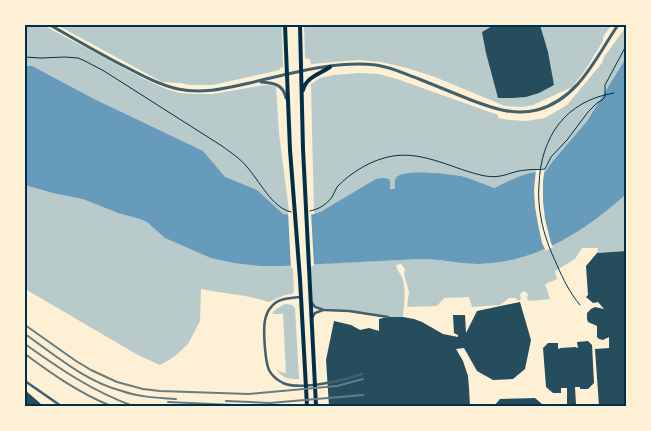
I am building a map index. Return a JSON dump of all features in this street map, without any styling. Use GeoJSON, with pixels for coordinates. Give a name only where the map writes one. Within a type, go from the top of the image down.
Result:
{"type":"FeatureCollection","features":[{"type":"Feature","properties":{"kind":"main road"},"geometry":{"type":"LineString","coordinates":[[285,25],[290,150],[307,406]]}},
{"type":"Feature","properties":{"kind":"main road"},"geometry":{"type":"LineString","coordinates":[[300,25],[316,406]]}},
{"type":"Feature","properties":{"kind":"main road"},"geometry":{"type":"LineString","coordinates":[[302,98],[306,82],[330,66]]}},
{"type":"Feature","properties":{"kind":"street"},"geometry":{"type":"LineString","coordinates":[[50,25],[140,74],[173,88],[194,91],[212,90],[330,66],[366,64],[390,68],[497,109],[513,112],[531,111],[565,97],[583,78],[618,25]]}},
{"type":"Feature","properties":{"kind":"street"},"geometry":{"type":"LineString","coordinates":[[255,82],[280,86],[285,93],[288,105]]}},
{"type":"Feature","properties":{"kind":"street"},"geometry":{"type":"LineString","coordinates":[[300,297],[288,298],[275,304],[266,316],[264,325],[267,362],[273,376],[285,384],[298,386],[334,382],[362,374]]}},
{"type":"Feature","properties":{"kind":"street"},"geometry":{"type":"LineString","coordinates":[[311,301],[315,307],[324,310],[349,311],[388,317]]}},
{"type":"Feature","properties":{"kind":"street"},"geometry":{"type":"LineString","coordinates":[[311,320],[315,313],[324,310]]}},
{"type":"Feature","properties":{"kind":"street"},"geometry":{"type":"LineString","coordinates":[[25,381],[62,406]]}},
{"type":"Feature","properties":{"kind":"path"},"geometry":{"type":"LineString","coordinates":[[308,211],[316,210],[325,205],[332,197],[336,188],[369,163],[390,156],[407,154],[430,159],[484,176],[499,177],[517,171],[545,169],[551,158],[588,112],[605,97],[606,85],[626,46]]}},
{"type":"Feature","properties":{"kind":"path"},"geometry":{"type":"LineString","coordinates":[[25,57],[65,56],[78,58],[104,71],[222,146],[248,168],[263,190],[279,206],[289,212],[295,212]]}},
{"type":"Feature","properties":{"kind":"path"},"geometry":{"type":"LineString","coordinates":[[580,305],[571,294],[546,238],[539,206],[540,174],[544,151],[554,129],[564,117],[588,101],[614,93]]}},
{"type":"Feature","properties":{"kind":"shaded area"},"geometry":{"type":"Polygon","coordinates":[[[25,25],[43,25],[144,79],[180,93],[213,94],[264,85],[276,86],[279,133],[291,227],[294,291],[292,294],[269,302],[252,297],[201,289],[200,321],[188,344],[174,357],[160,365],[138,355],[25,289],[25,25]]]}},
{"type":"Feature","properties":{"kind":"shaded area"},"geometry":{"type":"Polygon","coordinates":[[[57,25],[282,25],[283,67],[280,70],[213,85],[162,82],[57,25]]]}},
{"type":"Feature","properties":{"kind":"shaded area"},"geometry":{"type":"Polygon","coordinates":[[[304,25],[611,25],[584,72],[572,87],[533,105],[523,107],[505,106],[435,77],[381,62],[358,60],[311,64],[310,59],[305,58],[304,25]]]}},
{"type":"Feature","properties":{"kind":"shaded area"},"geometry":{"type":"Polygon","coordinates":[[[626,27],[626,58],[587,121],[546,171],[525,174],[494,188],[462,177],[443,174],[407,174],[395,180],[395,189],[390,189],[390,182],[314,214],[311,84],[320,78],[359,73],[379,74],[498,115],[498,118],[526,121],[545,118],[567,105],[602,63],[604,57],[626,27]]]}},
{"type":"Feature","properties":{"kind":"shaded area"},"geometry":{"type":"Polygon","coordinates":[[[626,194],[626,250],[597,253],[598,248],[582,248],[575,259],[555,271],[557,279],[545,284],[550,299],[529,301],[527,299],[528,294],[524,291],[520,294],[521,299],[519,301],[515,298],[509,298],[500,305],[472,307],[469,297],[444,298],[437,306],[407,307],[409,292],[404,274],[405,269],[401,264],[396,265],[404,285],[403,317],[324,310],[312,304],[309,264],[421,259],[479,264],[520,258],[559,243],[594,220],[626,194]]]}},
{"type":"Feature","properties":{"kind":"shaded area"},"geometry":{"type":"Polygon","coordinates":[[[285,304],[292,305],[295,308],[299,379],[286,378],[276,369],[286,373],[283,314],[272,314],[276,309],[285,304]]]}},
{"type":"Feature","properties":{"kind":"water"},"geometry":{"type":"Polygon","coordinates":[[[626,58],[626,194],[577,232],[558,243],[520,258],[479,264],[421,259],[280,266],[234,263],[211,258],[165,238],[147,222],[140,219],[118,213],[83,199],[25,185],[25,66],[32,66],[94,99],[203,151],[225,177],[257,190],[283,214],[299,216],[322,211],[376,179],[389,179],[390,189],[395,189],[396,178],[407,173],[426,172],[461,176],[494,188],[525,174],[546,171],[587,121],[626,58]]]}},
{"type":"Feature","properties":{"kind":"pier"},"geometry":{"type":"Polygon","coordinates":[[[545,168],[543,201],[545,219],[553,247],[546,251],[542,243],[538,224],[534,190],[536,169],[545,168]]]}},
{"type":"Feature","properties":{"kind":"pier"},"geometry":{"type":"Polygon","coordinates":[[[288,212],[298,214],[311,212],[314,266],[291,268],[288,212]]]}},
{"type":"Feature","properties":{"kind":"building"},"geometry":{"type":"Polygon","coordinates":[[[494,25],[540,25],[548,52],[554,85],[526,97],[498,98],[482,32],[494,25]]]}},
{"type":"Feature","properties":{"kind":"building"},"geometry":{"type":"Polygon","coordinates":[[[626,251],[626,406],[599,406],[595,349],[609,348],[609,337],[603,340],[599,339],[597,337],[597,326],[588,322],[587,319],[587,313],[591,309],[595,307],[604,309],[598,302],[593,303],[586,297],[588,295],[586,266],[597,253],[626,251]]]}},
{"type":"Feature","properties":{"kind":"building"},"geometry":{"type":"Polygon","coordinates":[[[520,302],[531,340],[525,369],[513,379],[493,380],[477,371],[464,348],[456,349],[463,361],[468,376],[470,406],[329,406],[326,360],[334,321],[351,325],[360,330],[369,328],[379,331],[379,319],[403,317],[422,322],[443,334],[458,337],[454,333],[453,315],[465,315],[466,333],[477,311],[520,302]]]}},
{"type":"Feature","properties":{"kind":"building"},"geometry":{"type":"Polygon","coordinates":[[[588,341],[592,345],[594,383],[588,389],[575,387],[576,404],[567,405],[567,388],[561,388],[561,393],[553,393],[546,387],[543,348],[548,343],[558,343],[558,349],[578,348],[577,342],[588,341]]]}},
{"type":"Feature","properties":{"kind":"building"},"geometry":{"type":"Polygon","coordinates":[[[25,390],[40,403],[42,406],[25,406],[25,390]]]}},
{"type":"Feature","properties":{"kind":"building"},"geometry":{"type":"Polygon","coordinates":[[[535,398],[542,406],[494,406],[500,399],[535,398]]]}},
{"type":"Feature","properties":{"kind":"railway"},"geometry":{"type":"LineString","coordinates":[[25,325],[91,370],[117,382],[143,389],[249,394],[337,386],[363,379]]}},
{"type":"Feature","properties":{"kind":"railway"},"geometry":{"type":"LineString","coordinates":[[25,334],[71,367],[108,387],[142,396],[176,399]]}},
{"type":"Feature","properties":{"kind":"railway"},"geometry":{"type":"LineString","coordinates":[[25,344],[64,371],[90,386],[133,406]]}},
{"type":"Feature","properties":{"kind":"railway"},"geometry":{"type":"LineString","coordinates":[[25,354],[77,389],[111,406]]}},
{"type":"Feature","properties":{"kind":"railway"},"geometry":{"type":"LineString","coordinates":[[226,401],[270,403],[363,395]]}},
{"type":"Feature","properties":{"kind":"railway"},"geometry":{"type":"LineString","coordinates":[[168,402],[233,405]]}}]}
